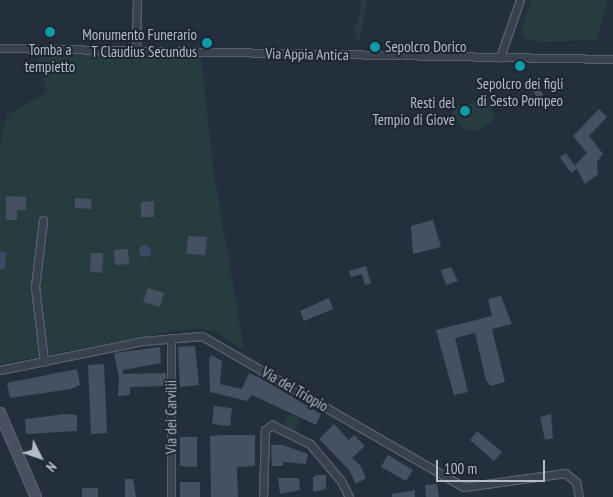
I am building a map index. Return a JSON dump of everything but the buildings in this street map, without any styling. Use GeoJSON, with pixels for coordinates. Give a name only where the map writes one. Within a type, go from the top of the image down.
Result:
{"type":"FeatureCollection","features":[{"type":"Feature","properties":{"kind":"main road"},"geometry":{"type":"LineString","coordinates":[[0,413],[4,430],[36,497]]}},
{"type":"Feature","properties":{"kind":"street"},"geometry":{"type":"LineString","coordinates":[[136,50],[137,0]]}},
{"type":"Feature","properties":{"kind":"street"},"geometry":{"type":"LineString","coordinates":[[500,57],[520,0]]}},
{"type":"Feature","properties":{"kind":"street","name":"Via Appia Antica"},"geometry":{"type":"LineString","coordinates":[[0,48],[613,59]]}},
{"type":"Feature","properties":{"kind":"street"},"geometry":{"type":"LineString","coordinates":[[43,220],[35,287],[44,361]]}},
{"type":"Feature","properties":{"kind":"street","name":"Via del Triopio"},"geometry":{"type":"LineString","coordinates":[[0,370],[170,338],[202,336],[218,343],[464,487],[565,473],[576,482],[579,497]]}},
{"type":"Feature","properties":{"kind":"street","name":"Via dei Carvilii"},"geometry":{"type":"LineString","coordinates":[[170,338],[171,497]]}},
{"type":"Feature","properties":{"kind":"street"},"geometry":{"type":"LineString","coordinates":[[262,497],[265,430],[272,425],[310,444],[341,481],[349,497]]}},
{"type":"Feature","properties":{"kind":"green space"},"geometry":{"type":"Polygon","coordinates":[[[361,0],[367,0],[359,44],[353,30],[360,15],[361,0]]]}},
{"type":"Feature","properties":{"kind":"green space"},"geometry":{"type":"Polygon","coordinates":[[[531,0],[608,0],[597,40],[536,42],[524,37],[521,32],[531,0]]]}},
{"type":"Feature","properties":{"kind":"green space"},"geometry":{"type":"Polygon","coordinates":[[[37,53],[201,58],[214,173],[244,350],[217,332],[200,329],[173,331],[0,364],[0,146],[7,115],[47,92],[37,53]]]}},
{"type":"Feature","properties":{"kind":"green space"},"geometry":{"type":"Polygon","coordinates":[[[485,101],[491,107],[494,122],[476,131],[463,129],[452,113],[456,106],[485,101]]]}},
{"type":"Feature","properties":{"kind":"green space"},"geometry":{"type":"Polygon","coordinates":[[[288,415],[300,418],[295,432],[283,425],[288,415]]]}},
{"type":"Feature","properties":{"kind":"water"},"geometry":{"type":"Polygon","coordinates":[[[143,245],[147,245],[151,251],[147,257],[143,257],[139,253],[139,249],[143,245]]]}},
{"type":"Feature","properties":{"kind":"water"},"geometry":{"type":"Polygon","coordinates":[[[0,251],[6,252],[5,269],[0,269],[0,251]]]}},
{"type":"Feature","properties":{"kind":"place","name":"Tomba a tempietto"},"geometry":{"type":"Point","coordinates":[50,32]}},
{"type":"Feature","properties":{"kind":"place","name":"Monumento Funerario T Claudius Secundus"},"geometry":{"type":"Point","coordinates":[207,43]}},
{"type":"Feature","properties":{"kind":"place","name":"Sepolcro Dorico"},"geometry":{"type":"Point","coordinates":[375,47]}},
{"type":"Feature","properties":{"kind":"place","name":"Sepolcro dei figli di Sesto Pompeo"},"geometry":{"type":"Point","coordinates":[520,66]}},
{"type":"Feature","properties":{"kind":"place","name":"Resti del Tempio di Giove"},"geometry":{"type":"Point","coordinates":[465,111]}}]}
